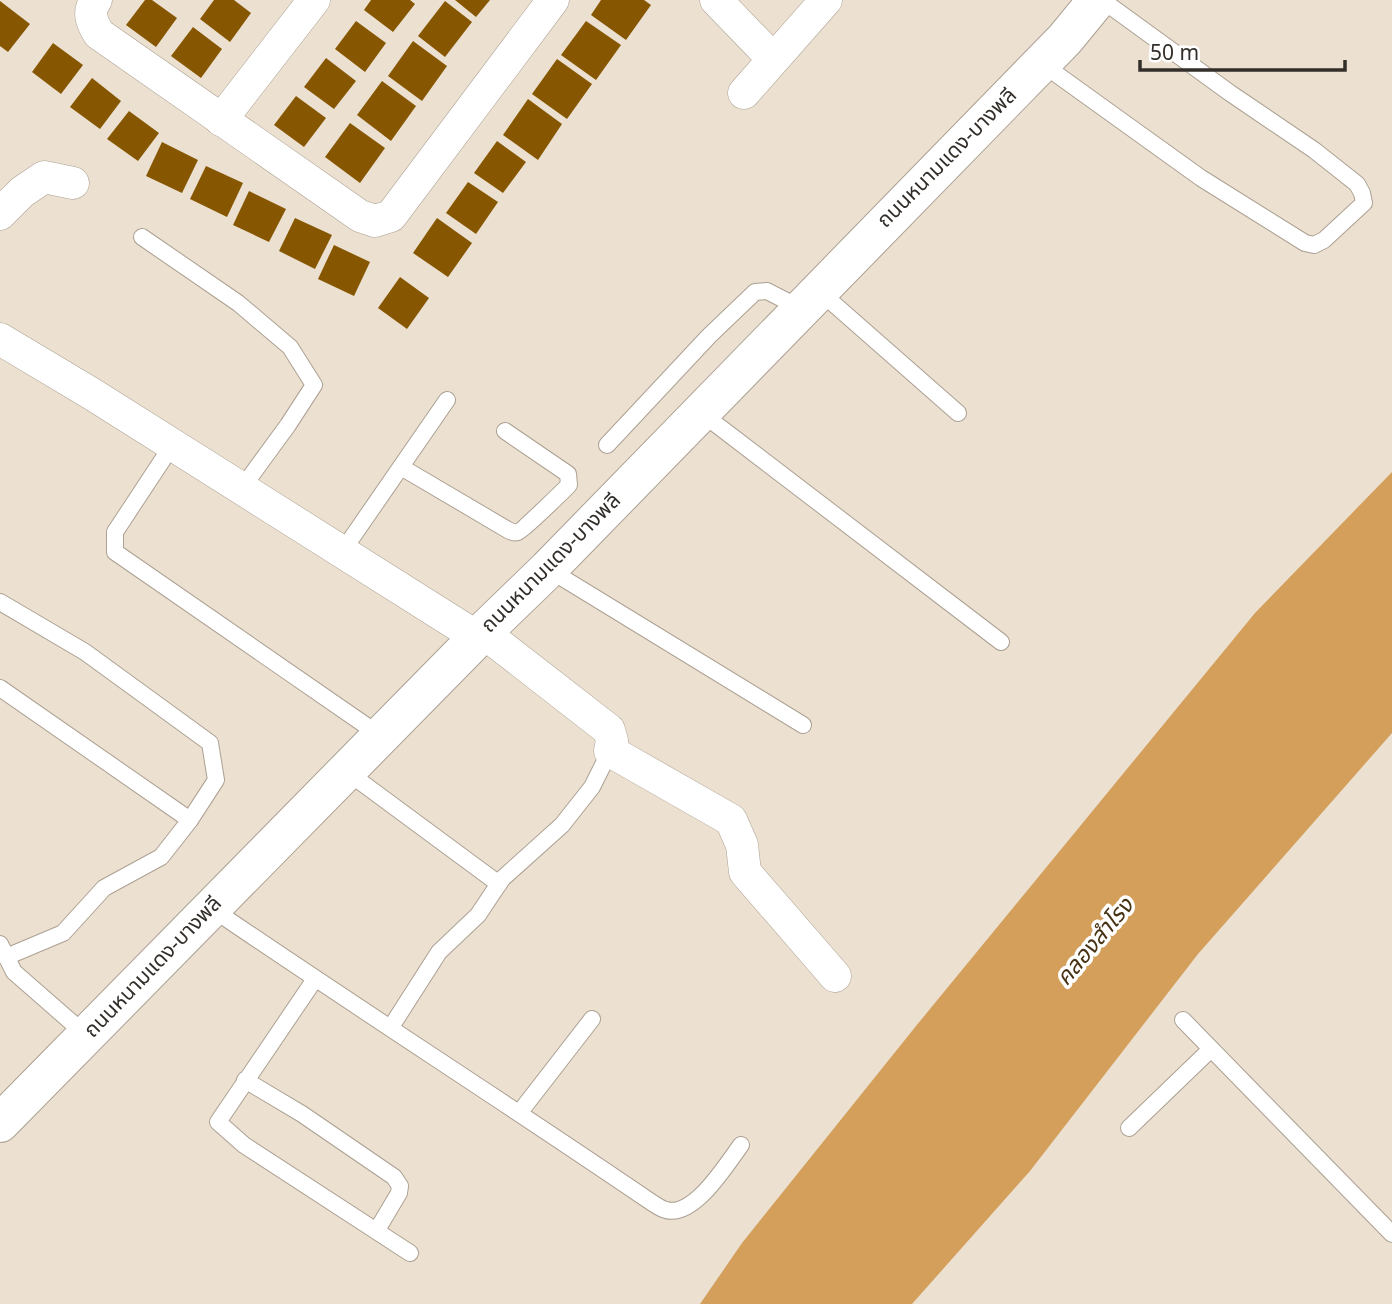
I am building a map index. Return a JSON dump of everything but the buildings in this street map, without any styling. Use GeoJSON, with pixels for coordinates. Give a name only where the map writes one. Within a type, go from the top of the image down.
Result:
{"type":"FeatureCollection","features":[{"type":"Feature","properties":{"kind":"main road","name":"ถนนหนามแดง-บางพลี"},"geometry":{"type":"LineString","coordinates":[[0,1123],[480,634],[548,569],[1041,63],[1099,0]]}},
{"type":"Feature","properties":{"kind":"street"},"geometry":{"type":"LineString","coordinates":[[96,0],[90,19],[99,34],[360,216],[375,221],[391,216],[553,0]]}},
{"type":"Feature","properties":{"kind":"street"},"geometry":{"type":"LineString","coordinates":[[221,120],[314,0]]}},
{"type":"Feature","properties":{"kind":"street"},"geometry":{"type":"LineString","coordinates":[[716,0],[773,59]]}},
{"type":"Feature","properties":{"kind":"street"},"geometry":{"type":"LineString","coordinates":[[744,93],[826,0]]}},
{"type":"Feature","properties":{"kind":"street"},"geometry":{"type":"LineString","coordinates":[[0,214],[22,192],[44,177],[73,183]]}},
{"type":"Feature","properties":{"kind":"street"},"geometry":{"type":"LineString","coordinates":[[0,339],[173,444],[342,552],[480,634],[609,730],[612,741],[610,751],[731,820],[742,845],[745,872],[835,976]]}},
{"type":"Feature","properties":{"kind":"lane"},"geometry":{"type":"LineString","coordinates":[[1041,63],[1201,178],[1305,243],[1314,245],[1324,240],[1364,203],[1357,184],[1314,150],[1099,0]]}},
{"type":"Feature","properties":{"kind":"lane"},"geometry":{"type":"LineString","coordinates":[[142,237],[238,303],[290,347],[314,385],[242,488]]}},
{"type":"Feature","properties":{"kind":"lane"},"geometry":{"type":"LineString","coordinates":[[607,445],[709,336],[755,292],[767,291],[809,299],[958,413]]}},
{"type":"Feature","properties":{"kind":"lane"},"geometry":{"type":"LineString","coordinates":[[342,552],[447,400]]}},
{"type":"Feature","properties":{"kind":"lane"},"geometry":{"type":"LineString","coordinates":[[699,412],[1001,642]]}},
{"type":"Feature","properties":{"kind":"lane"},"geometry":{"type":"LineString","coordinates":[[401,467],[508,530],[515,533],[522,531],[569,485],[568,474],[505,431]]}},
{"type":"Feature","properties":{"kind":"lane"},"geometry":{"type":"LineString","coordinates":[[173,444],[115,533],[115,552],[380,736]]}},
{"type":"Feature","properties":{"kind":"lane"},"geometry":{"type":"LineString","coordinates":[[548,569],[803,724]]}},
{"type":"Feature","properties":{"kind":"lane"},"geometry":{"type":"LineString","coordinates":[[0,602],[85,652],[210,743],[215,780],[190,820],[161,858],[104,887],[63,933],[3,951],[14,972],[86,1035]]}},
{"type":"Feature","properties":{"kind":"lane"},"geometry":{"type":"LineString","coordinates":[[0,688],[190,820]]}},
{"type":"Feature","properties":{"kind":"lane"},"geometry":{"type":"LineString","coordinates":[[391,1027],[439,952],[478,915],[499,884],[518,863],[562,825],[592,787],[610,751]]}},
{"type":"Feature","properties":{"kind":"lane"},"geometry":{"type":"LineString","coordinates":[[346,771],[499,884]]}},
{"type":"Feature","properties":{"kind":"lane"},"geometry":{"type":"LineString","coordinates":[[211,908],[667,1211],[683,1209],[696,1202],[741,1145]]}},
{"type":"Feature","properties":{"kind":"lane"},"geometry":{"type":"LineString","coordinates":[[315,979],[218,1122],[244,1145],[410,1253]]}},
{"type":"Feature","properties":{"kind":"lane"},"geometry":{"type":"LineString","coordinates":[[520,1112],[592,1019]]}},
{"type":"Feature","properties":{"kind":"lane"},"geometry":{"type":"LineString","coordinates":[[1183,1020],[1392,1234]]}},
{"type":"Feature","properties":{"kind":"lane"},"geometry":{"type":"LineString","coordinates":[[1129,1128],[1211,1049]]}},
{"type":"Feature","properties":{"kind":"lane"},"geometry":{"type":"LineString","coordinates":[[245,1080],[302,1114],[394,1177],[400,1186],[400,1193],[377,1230]]}},
{"type":"Feature","properties":{"kind":"water","name":"คลองสำโรง"},"geometry":{"type":"Polygon","coordinates":[[[1392,472],[1392,733],[1198,954],[1030,1171],[912,1304],[700,1304],[742,1243],[916,1026],[1255,613],[1392,472]]]}}]}
